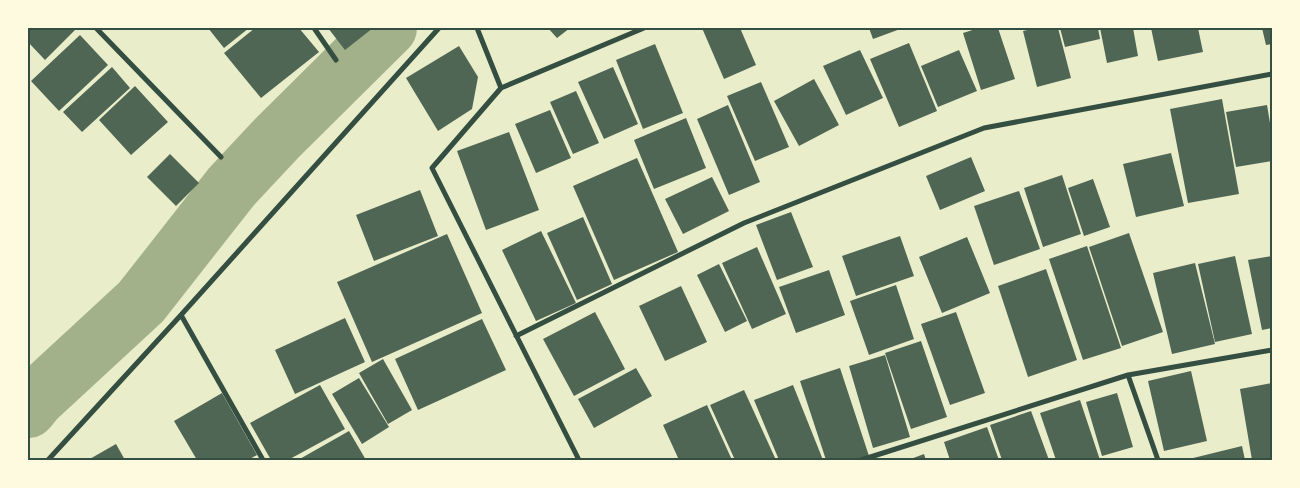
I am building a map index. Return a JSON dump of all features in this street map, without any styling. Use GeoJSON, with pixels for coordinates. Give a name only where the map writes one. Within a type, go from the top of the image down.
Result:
{"type":"FeatureCollection","features":[{"type":"Feature","properties":{"kind":"street"},"geometry":{"type":"LineString","coordinates":[[96,28],[221,157]]}},
{"type":"Feature","properties":{"kind":"street"},"geometry":{"type":"LineString","coordinates":[[314,28],[336,60]]}},
{"type":"Feature","properties":{"kind":"street"},"geometry":{"type":"LineString","coordinates":[[48,460],[439,28]]}},
{"type":"Feature","properties":{"kind":"street"},"geometry":{"type":"LineString","coordinates":[[478,28],[501,88]]}},
{"type":"Feature","properties":{"kind":"street"},"geometry":{"type":"LineString","coordinates":[[579,460],[432,168],[501,88],[644,28]]}},
{"type":"Feature","properties":{"kind":"street"},"geometry":{"type":"LineString","coordinates":[[516,336],[744,223],[984,128],[1272,74]]}},
{"type":"Feature","properties":{"kind":"street"},"geometry":{"type":"LineString","coordinates":[[181,315],[263,460]]}},
{"type":"Feature","properties":{"kind":"street"},"geometry":{"type":"LineString","coordinates":[[861,460],[1128,375],[1272,350]]}},
{"type":"Feature","properties":{"kind":"street"},"geometry":{"type":"LineString","coordinates":[[1128,375],[1158,460]]}},
{"type":"Feature","properties":{"kind":"building"},"geometry":{"type":"Polygon","coordinates":[[[28,28],[76,29],[45,60],[28,42],[28,28]]]}},
{"type":"Feature","properties":{"kind":"building"},"geometry":{"type":"Polygon","coordinates":[[[208,28],[249,28],[224,48],[208,28]]]}},
{"type":"Feature","properties":{"kind":"building"},"geometry":{"type":"Polygon","coordinates":[[[255,28],[299,28],[319,52],[261,98],[224,53],[255,28]]]}},
{"type":"Feature","properties":{"kind":"building"},"geometry":{"type":"Polygon","coordinates":[[[328,28],[373,28],[345,50],[328,28]]]}},
{"type":"Feature","properties":{"kind":"building"},"geometry":{"type":"Polygon","coordinates":[[[548,28],[570,28],[557,38],[548,28]]]}},
{"type":"Feature","properties":{"kind":"building"},"geometry":{"type":"Polygon","coordinates":[[[702,28],[740,28],[756,65],[724,79],[702,28]]]}},
{"type":"Feature","properties":{"kind":"building"},"geometry":{"type":"Polygon","coordinates":[[[869,28],[903,28],[873,39],[869,28]]]}},
{"type":"Feature","properties":{"kind":"building"},"geometry":{"type":"Polygon","coordinates":[[[979,28],[998,28],[1015,79],[981,90],[963,33],[979,28]]]}},
{"type":"Feature","properties":{"kind":"building"},"geometry":{"type":"Polygon","coordinates":[[[1036,28],[1058,28],[1071,78],[1037,87],[1023,31],[1036,28]]]}},
{"type":"Feature","properties":{"kind":"building"},"geometry":{"type":"Polygon","coordinates":[[[1060,28],[1098,28],[1100,39],[1065,47],[1060,28]]]}},
{"type":"Feature","properties":{"kind":"building"},"geometry":{"type":"Polygon","coordinates":[[[1100,28],[1133,28],[1138,56],[1107,63],[1100,28]]]}},
{"type":"Feature","properties":{"kind":"building"},"geometry":{"type":"Polygon","coordinates":[[[1151,28],[1198,28],[1203,52],[1158,61],[1151,28]]]}},
{"type":"Feature","properties":{"kind":"building"},"geometry":{"type":"Polygon","coordinates":[[[1262,28],[1272,28],[1272,44],[1266,45],[1262,28]]]}},
{"type":"Feature","properties":{"kind":"building"},"geometry":{"type":"Polygon","coordinates":[[[80,35],[108,65],[59,111],[31,81],[80,35]]]}},
{"type":"Feature","properties":{"kind":"building"},"geometry":{"type":"Polygon","coordinates":[[[909,43],[937,111],[899,127],[870,59],[909,43]]]}},
{"type":"Feature","properties":{"kind":"building"},"geometry":{"type":"Polygon","coordinates":[[[655,44],[683,113],[643,129],[616,60],[655,44]]]}},
{"type":"Feature","properties":{"kind":"building"},"geometry":{"type":"Polygon","coordinates":[[[459,46],[478,77],[472,109],[438,131],[406,78],[459,46]]]}},
{"type":"Feature","properties":{"kind":"building"},"geometry":{"type":"Polygon","coordinates":[[[860,50],[883,98],[846,115],[823,66],[860,50]]]}},
{"type":"Feature","properties":{"kind":"building"},"geometry":{"type":"Polygon","coordinates":[[[959,50],[977,91],[938,107],[921,66],[959,50]]]}},
{"type":"Feature","properties":{"kind":"building"},"geometry":{"type":"Polygon","coordinates":[[[112,67],[130,88],[82,132],[63,112],[112,67]]]}},
{"type":"Feature","properties":{"kind":"building"},"geometry":{"type":"Polygon","coordinates":[[[613,67],[638,124],[604,139],[578,82],[613,67]]]}},
{"type":"Feature","properties":{"kind":"building"},"geometry":{"type":"Polygon","coordinates":[[[814,79],[839,125],[799,146],[774,101],[814,79]]]}},
{"type":"Feature","properties":{"kind":"building"},"geometry":{"type":"Polygon","coordinates":[[[761,82],[789,147],[755,161],[727,96],[761,82]]]}},
{"type":"Feature","properties":{"kind":"building"},"geometry":{"type":"Polygon","coordinates":[[[135,86],[168,122],[131,155],[99,120],[135,86]]]}},
{"type":"Feature","properties":{"kind":"building"},"geometry":{"type":"Polygon","coordinates":[[[576,91],[599,143],[573,154],[550,102],[576,91]]]}},
{"type":"Feature","properties":{"kind":"building"},"geometry":{"type":"Polygon","coordinates":[[[1222,99],[1239,194],[1188,203],[1170,109],[1222,99]]]}},
{"type":"Feature","properties":{"kind":"building"},"geometry":{"type":"Polygon","coordinates":[[[728,105],[760,182],[729,195],[697,119],[728,105]]]}},
{"type":"Feature","properties":{"kind":"building"},"geometry":{"type":"Polygon","coordinates":[[[1267,105],[1272,135],[1272,161],[1236,167],[1226,112],[1267,105]]]}},
{"type":"Feature","properties":{"kind":"building"},"geometry":{"type":"Polygon","coordinates":[[[550,110],[571,158],[536,173],[515,124],[550,110]]]}},
{"type":"Feature","properties":{"kind":"building"},"geometry":{"type":"Polygon","coordinates":[[[686,118],[706,168],[654,189],[634,140],[686,118]]]}},
{"type":"Feature","properties":{"kind":"building"},"geometry":{"type":"Polygon","coordinates":[[[509,132],[539,210],[486,230],[457,151],[509,132]]]}},
{"type":"Feature","properties":{"kind":"building"},"geometry":{"type":"Polygon","coordinates":[[[1171,153],[1184,206],[1136,217],[1123,164],[1171,153]]]}},
{"type":"Feature","properties":{"kind":"building"},"geometry":{"type":"Polygon","coordinates":[[[170,154],[199,183],[176,206],[147,177],[170,154]]]}},
{"type":"Feature","properties":{"kind":"building"},"geometry":{"type":"Polygon","coordinates":[[[971,157],[985,191],[940,210],[926,176],[971,157]]]}},
{"type":"Feature","properties":{"kind":"building"},"geometry":{"type":"Polygon","coordinates":[[[637,158],[678,252],[614,280],[573,186],[637,158]]]}},
{"type":"Feature","properties":{"kind":"building"},"geometry":{"type":"Polygon","coordinates":[[[1062,175],[1081,234],[1043,247],[1024,188],[1062,175]]]}},
{"type":"Feature","properties":{"kind":"building"},"geometry":{"type":"Polygon","coordinates":[[[712,177],[729,211],[683,234],[665,199],[712,177]]]}},
{"type":"Feature","properties":{"kind":"building"},"geometry":{"type":"Polygon","coordinates":[[[1093,179],[1110,227],[1084,236],[1068,188],[1093,179]]]}},
{"type":"Feature","properties":{"kind":"building"},"geometry":{"type":"Polygon","coordinates":[[[420,190],[438,236],[374,261],[356,215],[420,190]]]}},
{"type":"Feature","properties":{"kind":"building"},"geometry":{"type":"Polygon","coordinates":[[[1019,191],[1040,249],[994,265],[974,206],[1019,191]]]}},
{"type":"Feature","properties":{"kind":"building"},"geometry":{"type":"Polygon","coordinates":[[[791,212],[813,267],[777,280],[756,225],[791,212]]]}},
{"type":"Feature","properties":{"kind":"building"},"geometry":{"type":"Polygon","coordinates":[[[583,217],[612,284],[577,300],[547,233],[583,217]]]}},
{"type":"Feature","properties":{"kind":"building"},"geometry":{"type":"Polygon","coordinates":[[[541,231],[576,303],[536,321],[502,250],[541,231]]]}},
{"type":"Feature","properties":{"kind":"building"},"geometry":{"type":"Polygon","coordinates":[[[1129,233],[1163,332],[1122,346],[1089,247],[1129,233]]]}},
{"type":"Feature","properties":{"kind":"building"},"geometry":{"type":"Polygon","coordinates":[[[447,234],[482,313],[372,362],[337,282],[447,234]]]}},
{"type":"Feature","properties":{"kind":"building"},"geometry":{"type":"Polygon","coordinates":[[[900,236],[914,276],[856,296],[842,256],[900,236]]]}},
{"type":"Feature","properties":{"kind":"building"},"geometry":{"type":"Polygon","coordinates":[[[967,237],[990,293],[942,313],[919,257],[967,237]]]}},
{"type":"Feature","properties":{"kind":"building"},"geometry":{"type":"Polygon","coordinates":[[[1087,246],[1121,348],[1083,360],[1049,259],[1087,246]]]}},
{"type":"Feature","properties":{"kind":"building"},"geometry":{"type":"Polygon","coordinates":[[[757,247],[786,314],[752,329],[722,263],[757,247]]]}},
{"type":"Feature","properties":{"kind":"building"},"geometry":{"type":"Polygon","coordinates":[[[1235,256],[1252,334],[1215,342],[1198,264],[1235,256]]]}},
{"type":"Feature","properties":{"kind":"building"},"geometry":{"type":"Polygon","coordinates":[[[1272,256],[1272,328],[1262,330],[1248,260],[1272,256]]]}},
{"type":"Feature","properties":{"kind":"building"},"geometry":{"type":"Polygon","coordinates":[[[1195,263],[1215,344],[1172,354],[1153,273],[1195,263]]]}},
{"type":"Feature","properties":{"kind":"building"},"geometry":{"type":"Polygon","coordinates":[[[719,264],[747,321],[725,332],[697,275],[719,264]]]}},
{"type":"Feature","properties":{"kind":"building"},"geometry":{"type":"Polygon","coordinates":[[[1046,269],[1077,360],[1028,377],[998,286],[1046,269]]]}},
{"type":"Feature","properties":{"kind":"building"},"geometry":{"type":"Polygon","coordinates":[[[829,270],[845,315],[796,333],[779,287],[829,270]]]}},
{"type":"Feature","properties":{"kind":"building"},"geometry":{"type":"Polygon","coordinates":[[[896,285],[914,339],[869,355],[850,301],[896,285]]]}},
{"type":"Feature","properties":{"kind":"building"},"geometry":{"type":"Polygon","coordinates":[[[681,286],[707,342],[665,361],[639,306],[681,286]]]}},
{"type":"Feature","properties":{"kind":"building"},"geometry":{"type":"Polygon","coordinates":[[[595,312],[625,369],[574,396],[543,339],[595,312]]]}},
{"type":"Feature","properties":{"kind":"building"},"geometry":{"type":"Polygon","coordinates":[[[956,312],[985,393],[950,405],[921,324],[956,312]]]}},
{"type":"Feature","properties":{"kind":"building"},"geometry":{"type":"Polygon","coordinates":[[[345,318],[365,362],[295,394],[275,350],[345,318]]]}},
{"type":"Feature","properties":{"kind":"building"},"geometry":{"type":"Polygon","coordinates":[[[482,319],[506,370],[418,410],[395,359],[482,319]]]}},
{"type":"Feature","properties":{"kind":"building"},"geometry":{"type":"Polygon","coordinates":[[[921,341],[947,417],[911,429],[885,353],[921,341]]]}},
{"type":"Feature","properties":{"kind":"building"},"geometry":{"type":"Polygon","coordinates":[[[885,355],[910,437],[873,448],[849,366],[885,355]]]}},
{"type":"Feature","properties":{"kind":"building"},"geometry":{"type":"Polygon","coordinates":[[[383,359],[412,410],[388,424],[359,373],[383,359]]]}},
{"type":"Feature","properties":{"kind":"building"},"geometry":{"type":"Polygon","coordinates":[[[636,368],[652,396],[594,428],[578,399],[636,368]]]}},
{"type":"Feature","properties":{"kind":"building"},"geometry":{"type":"Polygon","coordinates":[[[840,368],[869,456],[856,460],[826,460],[800,381],[840,368]]]}},
{"type":"Feature","properties":{"kind":"building"},"geometry":{"type":"Polygon","coordinates":[[[1191,371],[1207,441],[1164,451],[1148,381],[1191,371]]]}},
{"type":"Feature","properties":{"kind":"building"},"geometry":{"type":"Polygon","coordinates":[[[359,378],[389,427],[362,444],[332,394],[359,378]]]}},
{"type":"Feature","properties":{"kind":"building"},"geometry":{"type":"Polygon","coordinates":[[[1272,383],[1272,460],[1252,460],[1240,389],[1272,383]]]}},
{"type":"Feature","properties":{"kind":"building"},"geometry":{"type":"Polygon","coordinates":[[[320,385],[345,429],[288,460],[271,460],[250,423],[320,385]]]}},
{"type":"Feature","properties":{"kind":"building"},"geometry":{"type":"Polygon","coordinates":[[[793,385],[823,460],[779,460],[754,400],[793,385]]]}},
{"type":"Feature","properties":{"kind":"building"},"geometry":{"type":"Polygon","coordinates":[[[744,390],[776,460],[735,460],[710,405],[744,390]]]}},
{"type":"Feature","properties":{"kind":"building"},"geometry":{"type":"Polygon","coordinates":[[[222,393],[257,455],[248,460],[197,460],[174,421],[222,393]]]}},
{"type":"Feature","properties":{"kind":"building"},"geometry":{"type":"Polygon","coordinates":[[[1117,393],[1133,447],[1102,456],[1086,402],[1117,393]]]}},
{"type":"Feature","properties":{"kind":"building"},"geometry":{"type":"Polygon","coordinates":[[[1080,400],[1100,460],[1056,460],[1040,413],[1080,400]]]}},
{"type":"Feature","properties":{"kind":"building"},"geometry":{"type":"Polygon","coordinates":[[[707,405],[732,460],[679,460],[663,425],[707,405]]]}},
{"type":"Feature","properties":{"kind":"building"},"geometry":{"type":"Polygon","coordinates":[[[1031,411],[1049,460],[1002,460],[990,425],[1031,411]]]}},
{"type":"Feature","properties":{"kind":"building"},"geometry":{"type":"Polygon","coordinates":[[[987,427],[999,460],[950,460],[944,442],[987,427]]]}},
{"type":"Feature","properties":{"kind":"building"},"geometry":{"type":"Polygon","coordinates":[[[349,431],[366,460],[298,460],[349,431]]]}},
{"type":"Feature","properties":{"kind":"building"},"geometry":{"type":"Polygon","coordinates":[[[116,444],[125,460],[88,460],[116,444]]]}},
{"type":"Feature","properties":{"kind":"building"},"geometry":{"type":"Polygon","coordinates":[[[1242,446],[1245,460],[1185,460],[1242,446]]]}},
{"type":"Feature","properties":{"kind":"building"},"geometry":{"type":"Polygon","coordinates":[[[924,454],[926,460],[908,460],[924,454]]]}},
{"type":"Feature","properties":{"kind":"waterway"},"geometry":{"type":"LineString","coordinates":[[28,409],[36,399],[141,302],[232,186],[278,137],[388,28]]}}]}
